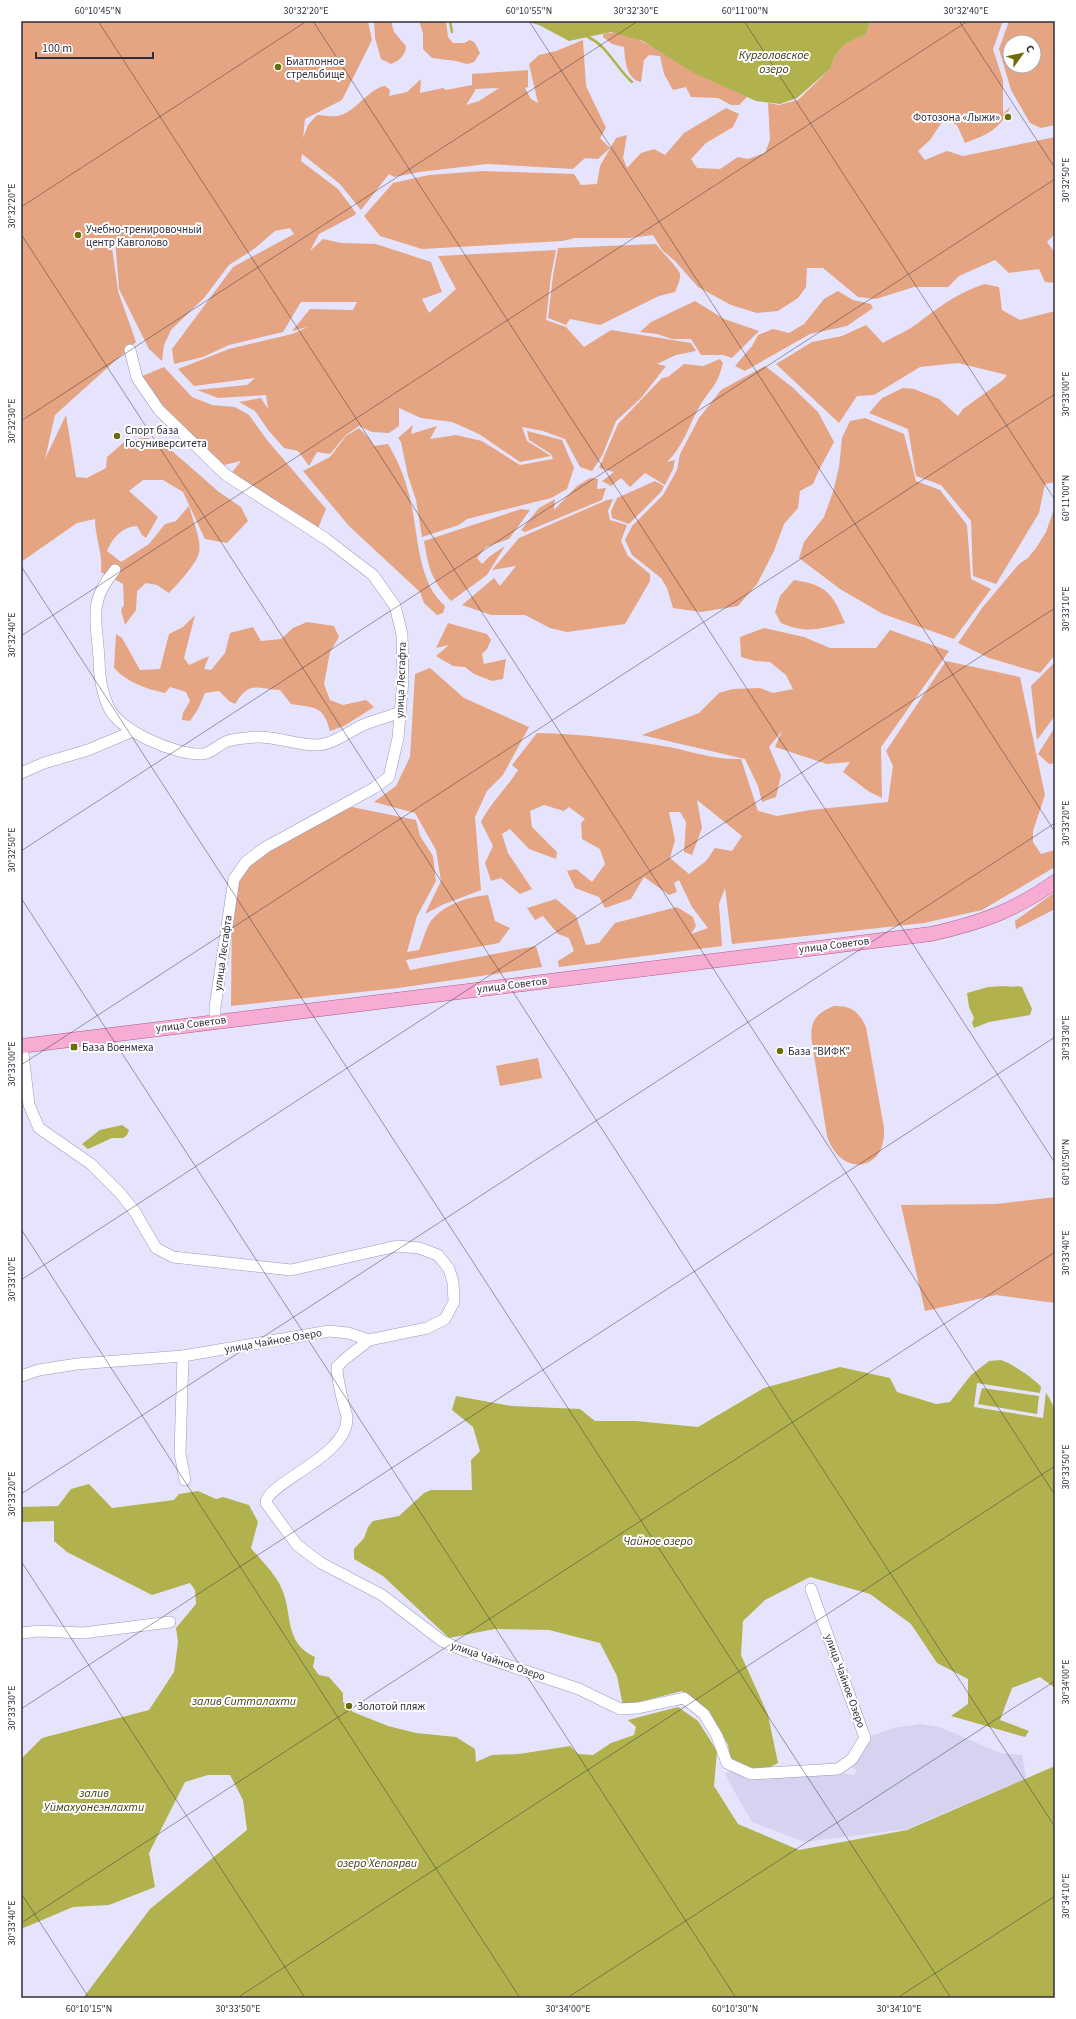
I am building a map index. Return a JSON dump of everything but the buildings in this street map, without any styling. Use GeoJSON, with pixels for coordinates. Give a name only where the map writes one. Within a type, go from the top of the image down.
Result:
{"type":"FeatureCollection","features":[{"type":"Feature","properties":{"kind":"main road","name":"улица Советов"},"geometry":{"type":"LineString","coordinates":[[21,1046],[931,934],[970,925],[1002,914],[1055,882]]}},
{"type":"Feature","properties":{"kind":"street","name":"улица Лесгафта"},"geometry":{"type":"LineString","coordinates":[[130,350],[137,378],[159,410],[226,475],[326,539],[373,574],[395,606],[402,634],[403,680],[398,738],[389,777],[374,788],[266,847],[246,862],[234,879],[215,1007],[215,1021]]}},
{"type":"Feature","properties":{"kind":"street"},"geometry":{"type":"LineString","coordinates":[[115,570],[103,585],[96,605],[95,628],[99,657],[99,679],[108,707],[141,737],[172,749],[191,754],[204,754],[228,741],[265,737],[316,745],[328,742],[362,726],[400,712]]}},
{"type":"Feature","properties":{"kind":"street"},"geometry":{"type":"LineString","coordinates":[[21,773],[44,763],[88,750],[133,731]]}},
{"type":"Feature","properties":{"kind":"street"},"geometry":{"type":"LineString","coordinates":[[21,1046],[29,1105],[39,1128],[91,1164],[120,1193],[135,1212],[156,1248],[173,1257],[291,1270],[397,1246],[419,1248],[438,1256],[449,1268],[453,1282],[454,1302],[445,1319],[427,1328],[369,1340]]}},
{"type":"Feature","properties":{"kind":"street","name":"улица Чайное Озеро"},"geometry":{"type":"LineString","coordinates":[[21,1376],[39,1370],[77,1364],[183,1356],[329,1331],[348,1333],[369,1340],[345,1358],[337,1367],[337,1376],[347,1419],[336,1445],[290,1479],[269,1497],[266,1503],[297,1545],[320,1563],[382,1595],[442,1641],[475,1655],[579,1689],[620,1709],[638,1708],[684,1698],[704,1714],[717,1736],[727,1763],[751,1774],[838,1769],[852,1759],[865,1738],[810,1589]]}},
{"type":"Feature","properties":{"kind":"street"},"geometry":{"type":"LineString","coordinates":[[183,1356],[180,1453],[185,1480]]}},
{"type":"Feature","properties":{"kind":"street"},"geometry":{"type":"LineString","coordinates":[[21,1633],[39,1631],[83,1633],[170,1622]]}},
{"type":"Feature","properties":{"kind":"shaded area"},"geometry":{"type":"Polygon","coordinates":[[[21,21],[368,21],[372,40],[342,100],[305,119],[303,138],[308,125],[317,115],[337,116],[344,114],[379,88],[385,86],[390,90],[389,96],[407,92],[421,79],[420,93],[443,88],[446,90],[472,85],[472,74],[528,70],[528,87],[525,88],[531,99],[538,103],[529,64],[539,55],[556,51],[583,40],[586,86],[606,128],[600,138],[610,148],[598,159],[585,158],[573,169],[487,164],[420,172],[394,177],[389,174],[361,210],[340,184],[302,154],[301,161],[338,189],[356,213],[355,215],[319,234],[310,251],[323,239],[341,243],[376,244],[431,262],[442,292],[422,299],[429,313],[456,289],[438,256],[556,250],[551,276],[546,320],[566,327],[584,347],[611,330],[691,343],[696,351],[676,355],[657,364],[666,366],[641,398],[616,421],[602,456],[592,471],[580,467],[565,439],[543,431],[522,427],[527,441],[551,456],[520,462],[479,434],[452,422],[421,418],[399,408],[399,426],[389,433],[372,432],[359,426],[346,435],[330,454],[317,452],[309,466],[298,451],[284,448],[269,431],[255,411],[239,402],[261,398],[268,409],[266,395],[218,398],[197,390],[247,385],[255,378],[194,386],[178,369],[229,349],[292,334],[308,327],[292,331],[310,309],[353,310],[357,302],[301,302],[283,332],[229,345],[203,357],[174,364],[172,349],[233,267],[294,234],[290,228],[275,231],[254,249],[229,265],[204,298],[171,330],[164,345],[162,361],[149,349],[119,289],[115,239],[111,240],[118,291],[136,342],[55,415],[45,459],[66,415],[76,477],[87,478],[106,468],[107,457],[123,443],[145,437],[164,444],[219,492],[241,507],[248,521],[227,543],[205,539],[183,492],[163,480],[143,480],[129,491],[158,517],[146,538],[142,535],[137,526],[127,528],[115,537],[107,551],[121,562],[149,544],[165,524],[176,521],[189,506],[200,548],[191,568],[169,593],[157,585],[146,583],[137,591],[136,610],[125,625],[121,610],[124,605],[123,584],[101,572],[101,558],[95,519],[77,523],[21,562],[21,21]],[[499,88],[475,89],[466,105],[479,101],[499,88]]]}},
{"type":"Feature","properties":{"kind":"shaded area"},"geometry":{"type":"Polygon","coordinates":[[[374,21],[391,21],[394,32],[406,46],[402,57],[391,64],[381,59],[375,38],[374,21]]]}},
{"type":"Feature","properties":{"kind":"shaded area"},"geometry":{"type":"Polygon","coordinates":[[[419,21],[446,21],[448,37],[453,43],[464,43],[470,40],[475,43],[480,53],[474,62],[467,64],[432,58],[423,49],[423,33],[419,21]]]}},
{"type":"Feature","properties":{"kind":"shaded area"},"geometry":{"type":"Polygon","coordinates":[[[773,21],[823,21],[809,37],[794,47],[778,54],[758,60],[746,53],[730,55],[711,46],[700,62],[702,69],[715,77],[718,83],[747,97],[739,105],[731,105],[718,98],[691,97],[686,87],[673,90],[664,74],[660,56],[649,55],[644,60],[641,82],[636,80],[629,73],[627,68],[624,47],[612,44],[603,37],[603,34],[623,34],[645,43],[684,66],[685,62],[672,36],[680,27],[695,31],[710,41],[737,36],[771,24],[773,21]]]}},
{"type":"Feature","properties":{"kind":"shaded area"},"geometry":{"type":"Polygon","coordinates":[[[870,21],[1003,21],[993,49],[1003,80],[1003,114],[1011,106],[1007,114],[998,126],[987,134],[965,143],[957,125],[944,119],[930,140],[918,151],[925,160],[947,151],[963,156],[1055,137],[1055,234],[1047,242],[1055,253],[1055,283],[1045,282],[1039,269],[1009,273],[995,260],[959,276],[948,287],[914,287],[876,299],[858,297],[823,268],[807,268],[806,287],[798,298],[778,311],[757,313],[731,305],[698,287],[675,261],[662,250],[653,235],[630,238],[575,238],[563,241],[422,249],[380,236],[364,216],[393,183],[429,175],[483,171],[574,174],[581,185],[597,184],[600,166],[616,138],[627,135],[623,158],[627,168],[641,153],[654,149],[665,155],[684,133],[726,108],[739,114],[733,127],[706,143],[691,159],[697,168],[720,169],[738,157],[748,159],[765,153],[770,140],[768,103],[779,105],[798,100],[831,68],[834,57],[845,44],[866,34],[870,21]]]}},
{"type":"Feature","properties":{"kind":"shaded area"},"geometry":{"type":"Polygon","coordinates":[[[1009,21],[1055,21],[1055,125],[1041,128],[1030,123],[1011,90],[1006,74],[1042,74],[1042,34],[1004,34],[1009,21]]]}},
{"type":"Feature","properties":{"kind":"shaded area"},"geometry":{"type":"Polygon","coordinates":[[[1002,41],[1002,59],[999,49],[1002,41]]]}},
{"type":"Feature","properties":{"kind":"shaded area"},"geometry":{"type":"Polygon","coordinates":[[[656,244],[680,274],[679,283],[675,292],[659,296],[600,325],[570,319],[566,325],[548,318],[558,248],[656,244]]]}},
{"type":"Feature","properties":{"kind":"shaded area"},"geometry":{"type":"Polygon","coordinates":[[[984,284],[999,287],[1002,310],[1020,320],[1055,311],[1055,482],[1045,484],[1039,513],[996,584],[973,576],[971,521],[941,485],[916,476],[908,429],[869,413],[882,398],[903,388],[914,389],[939,399],[958,416],[963,409],[1003,380],[1007,375],[958,363],[920,367],[874,395],[857,396],[839,423],[776,364],[812,342],[842,336],[866,325],[883,343],[914,326],[950,300],[984,284]]]}},
{"type":"Feature","properties":{"kind":"shaded area"},"geometry":{"type":"Polygon","coordinates":[[[838,291],[853,300],[871,304],[873,308],[847,326],[810,334],[745,371],[735,366],[752,346],[758,335],[773,329],[789,333],[804,324],[824,299],[838,291]]]}},
{"type":"Feature","properties":{"kind":"shaded area"},"geometry":{"type":"Polygon","coordinates":[[[695,301],[724,319],[759,331],[732,358],[723,355],[701,355],[691,339],[672,339],[657,334],[640,332],[651,322],[695,301]]]}},
{"type":"Feature","properties":{"kind":"shaded area"},"geometry":{"type":"Polygon","coordinates":[[[720,359],[723,363],[718,378],[698,409],[677,450],[667,462],[675,460],[673,469],[665,485],[645,473],[630,487],[621,478],[611,486],[602,481],[614,472],[599,468],[618,424],[662,378],[668,377],[684,364],[703,366],[720,359]]]}},
{"type":"Feature","properties":{"kind":"shaded area"},"geometry":{"type":"Polygon","coordinates":[[[765,366],[792,387],[818,412],[834,442],[813,484],[800,491],[798,508],[784,524],[774,551],[757,584],[738,606],[701,612],[673,608],[667,588],[661,578],[632,555],[625,540],[632,526],[663,495],[677,470],[680,454],[699,418],[721,390],[765,366]]]}},
{"type":"Feature","properties":{"kind":"shaded area"},"geometry":{"type":"Polygon","coordinates":[[[164,367],[192,397],[212,405],[235,407],[249,415],[267,440],[326,509],[316,533],[230,475],[241,461],[220,466],[169,418],[140,377],[164,367]]]}},
{"type":"Feature","properties":{"kind":"shaded area"},"geometry":{"type":"Polygon","coordinates":[[[865,418],[904,434],[916,481],[940,490],[967,525],[971,579],[991,589],[954,639],[883,614],[840,589],[799,558],[804,542],[824,517],[833,492],[839,467],[842,438],[850,421],[865,418]]]}},
{"type":"Feature","properties":{"kind":"shaded area"},"geometry":{"type":"Polygon","coordinates":[[[413,425],[411,434],[437,426],[430,439],[456,435],[482,441],[520,465],[553,459],[551,454],[529,440],[527,431],[562,440],[574,468],[567,489],[551,498],[467,519],[459,525],[422,537],[416,500],[408,476],[401,442],[398,438],[413,425]]]}},
{"type":"Feature","properties":{"kind":"shaded area"},"geometry":{"type":"Polygon","coordinates":[[[359,428],[374,446],[388,444],[397,461],[412,505],[423,568],[435,595],[445,606],[443,613],[437,615],[424,603],[420,592],[349,526],[303,471],[330,457],[346,436],[359,428]]]}},
{"type":"Feature","properties":{"kind":"shaded area"},"geometry":{"type":"Polygon","coordinates":[[[590,478],[598,479],[597,489],[606,488],[602,500],[525,532],[521,530],[539,508],[555,499],[554,510],[577,486],[590,478]]]}},
{"type":"Feature","properties":{"kind":"shaded area"},"geometry":{"type":"Polygon","coordinates":[[[655,481],[664,486],[661,492],[629,524],[612,518],[611,511],[617,498],[655,481]]]}},
{"type":"Feature","properties":{"kind":"shaded area"},"geometry":{"type":"Polygon","coordinates":[[[613,499],[608,511],[610,520],[627,525],[621,541],[628,556],[650,574],[650,581],[625,624],[567,632],[550,628],[525,615],[491,615],[462,605],[494,578],[500,586],[516,566],[492,570],[519,538],[607,500],[613,499]]]}},
{"type":"Feature","properties":{"kind":"shaded area"},"geometry":{"type":"Polygon","coordinates":[[[1055,506],[1055,655],[1040,673],[989,658],[958,643],[982,608],[1019,564],[1028,558],[1036,548],[1046,532],[1055,506]]]}},
{"type":"Feature","properties":{"kind":"shaded area"},"geometry":{"type":"Polygon","coordinates":[[[521,509],[530,510],[509,539],[486,547],[477,558],[482,564],[490,556],[505,546],[487,575],[451,601],[432,574],[429,567],[424,541],[521,509]]]}},
{"type":"Feature","properties":{"kind":"shaded area"},"geometry":{"type":"Polygon","coordinates":[[[794,580],[814,585],[827,592],[836,604],[845,623],[820,629],[806,629],[781,623],[775,612],[780,596],[794,580]]]}},
{"type":"Feature","properties":{"kind":"shaded area"},"geometry":{"type":"Polygon","coordinates":[[[195,615],[184,658],[189,665],[209,656],[204,669],[211,670],[225,653],[230,633],[253,627],[261,641],[281,639],[293,628],[307,622],[334,626],[339,637],[330,652],[324,684],[330,700],[343,705],[366,700],[374,707],[344,726],[330,731],[324,716],[317,709],[291,704],[280,690],[254,688],[240,696],[235,704],[229,701],[219,691],[205,693],[198,709],[190,721],[182,720],[183,713],[190,701],[186,692],[170,687],[165,693],[151,689],[131,681],[114,668],[116,634],[122,638],[140,670],[160,669],[169,634],[183,627],[195,615]]]}},
{"type":"Feature","properties":{"kind":"shaded area"},"geometry":{"type":"Polygon","coordinates":[[[448,623],[487,634],[491,640],[487,649],[482,654],[484,664],[506,659],[503,679],[492,681],[474,674],[465,667],[453,666],[436,656],[449,645],[436,648],[448,623]]]}},
{"type":"Feature","properties":{"kind":"shaded area"},"geometry":{"type":"Polygon","coordinates":[[[764,628],[804,637],[830,648],[876,648],[890,630],[949,651],[881,747],[882,798],[868,791],[843,772],[850,762],[827,764],[775,747],[782,731],[769,747],[781,775],[776,797],[762,802],[758,786],[745,759],[642,735],[699,713],[719,693],[733,689],[760,688],[773,693],[793,689],[786,675],[770,662],[755,661],[741,657],[740,637],[764,628]]]}},
{"type":"Feature","properties":{"kind":"shaded area"},"geometry":{"type":"Polygon","coordinates":[[[946,661],[1020,677],[1045,795],[1033,831],[1033,842],[1041,854],[1055,850],[1055,867],[982,910],[924,923],[732,944],[725,888],[719,904],[722,946],[559,967],[558,961],[574,951],[569,938],[558,934],[543,916],[535,920],[527,908],[556,899],[576,916],[586,945],[599,943],[615,923],[677,907],[693,917],[696,926],[691,934],[708,928],[692,907],[679,880],[674,883],[677,892],[669,895],[644,877],[631,899],[605,908],[599,897],[575,888],[567,871],[576,869],[592,882],[605,864],[600,849],[582,839],[581,823],[585,819],[569,807],[564,811],[544,805],[530,811],[532,827],[557,852],[556,859],[529,849],[510,829],[502,834],[508,853],[532,889],[520,894],[501,878],[491,881],[485,863],[493,846],[481,822],[489,808],[518,770],[512,765],[537,733],[570,734],[620,739],[669,747],[713,757],[741,759],[758,811],[777,816],[810,810],[888,802],[893,766],[886,751],[946,661]],[[697,800],[702,828],[692,855],[684,852],[686,822],[680,812],[669,812],[675,840],[670,858],[689,874],[706,861],[715,848],[732,851],[742,836],[697,800]]]}},
{"type":"Feature","properties":{"kind":"shaded area"},"geometry":{"type":"Polygon","coordinates":[[[1055,662],[1055,716],[1037,740],[1031,686],[1055,662]]]}},
{"type":"Feature","properties":{"kind":"shaded area"},"geometry":{"type":"Polygon","coordinates":[[[430,668],[464,698],[529,727],[503,775],[487,791],[475,817],[481,890],[442,905],[425,914],[441,881],[436,850],[415,813],[374,802],[396,786],[410,757],[415,674],[430,668]]]}},
{"type":"Feature","properties":{"kind":"shaded area"},"geometry":{"type":"Polygon","coordinates":[[[1055,727],[1055,763],[1049,764],[1038,754],[1055,727]]]}},
{"type":"Feature","properties":{"kind":"shaded area"},"geometry":{"type":"Polygon","coordinates":[[[352,807],[416,820],[420,836],[433,856],[436,881],[417,916],[407,952],[419,950],[429,924],[434,917],[447,907],[463,900],[488,895],[495,921],[510,928],[499,943],[406,960],[410,970],[536,946],[542,967],[398,988],[231,1006],[232,907],[242,872],[269,850],[322,818],[352,807]]]}},
{"type":"Feature","properties":{"kind":"shaded area"},"geometry":{"type":"Polygon","coordinates":[[[1055,892],[1055,909],[1016,929],[1015,921],[1055,892]]]}},
{"type":"Feature","properties":{"kind":"shaded area"},"geometry":{"type":"Polygon","coordinates":[[[834,1006],[854,1010],[866,1027],[884,1128],[883,1142],[878,1153],[871,1161],[862,1164],[852,1164],[842,1159],[834,1150],[827,1136],[811,1036],[813,1024],[818,1016],[822,1012],[834,1006]]]}},
{"type":"Feature","properties":{"kind":"shaded area"},"geometry":{"type":"Polygon","coordinates":[[[538,1058],[542,1078],[500,1086],[496,1066],[538,1058]]]}},
{"type":"Feature","properties":{"kind":"shaded area"},"geometry":{"type":"Polygon","coordinates":[[[1055,1197],[1055,1303],[996,1295],[925,1311],[901,1205],[996,1204],[1055,1197]]]}},
{"type":"Feature","properties":{"kind":"shaded area"},"geometry":{"type":"Polygon","coordinates":[[[920,1724],[940,1727],[1000,1753],[1022,1755],[1026,1778],[907,1829],[804,1842],[752,1822],[725,1773],[735,1770],[841,1773],[854,1775],[857,1769],[851,1768],[853,1761],[866,1738],[893,1728],[920,1724]]]}},
{"type":"Feature","properties":{"kind":"water","name":"Курголовское озеро"},"geometry":{"type":"Polygon","coordinates":[[[525,21],[870,21],[866,34],[845,44],[834,57],[831,68],[797,98],[780,104],[756,101],[692,72],[643,41],[611,32],[569,41],[539,25],[525,21]]]}},
{"type":"Feature","properties":{"kind":"water"},"geometry":{"type":"Polygon","coordinates":[[[988,987],[1022,987],[1032,1009],[1030,1015],[989,1022],[974,1028],[972,1023],[974,1018],[969,1007],[967,993],[988,987]]]}},
{"type":"Feature","properties":{"kind":"water"},"geometry":{"type":"Polygon","coordinates":[[[122,1125],[129,1130],[127,1135],[123,1138],[112,1138],[88,1149],[82,1144],[100,1130],[122,1125]]]}},
{"type":"Feature","properties":{"kind":"water","name":"Чайное озеро"},"geometry":{"type":"Polygon","coordinates":[[[1001,1360],[1019,1369],[1038,1384],[1050,1399],[1055,1410],[1055,1688],[1040,1677],[1012,1688],[1000,1720],[1029,1731],[1025,1737],[951,1716],[968,1704],[968,1679],[937,1663],[911,1624],[870,1594],[810,1577],[765,1600],[743,1621],[741,1655],[768,1715],[778,1763],[762,1771],[731,1761],[728,1745],[709,1711],[682,1691],[623,1706],[617,1676],[600,1643],[549,1630],[495,1629],[449,1638],[383,1576],[354,1559],[354,1549],[364,1538],[368,1527],[373,1521],[399,1516],[424,1493],[431,1490],[472,1490],[471,1460],[480,1451],[473,1427],[452,1410],[456,1396],[512,1406],[580,1409],[595,1421],[636,1421],[698,1427],[764,1388],[840,1367],[890,1378],[897,1392],[936,1404],[950,1402],[971,1375],[989,1361],[1001,1360]]]}},
{"type":"Feature","properties":{"kind":"water","name":"озеро Хепоярви"},"geometry":{"type":"Polygon","coordinates":[[[89,1484],[112,1508],[174,1500],[179,1494],[198,1491],[216,1499],[223,1497],[249,1505],[258,1522],[251,1548],[271,1571],[280,1585],[287,1605],[293,1634],[305,1651],[315,1657],[313,1667],[319,1675],[329,1677],[343,1693],[343,1702],[353,1712],[388,1726],[416,1733],[456,1737],[475,1749],[476,1762],[492,1755],[519,1754],[570,1746],[578,1754],[593,1755],[611,1743],[634,1735],[636,1727],[628,1720],[678,1707],[698,1721],[717,1751],[714,1786],[738,1824],[799,1850],[907,1830],[1055,1766],[1055,1998],[83,1998],[150,1909],[247,1830],[243,1800],[230,1775],[208,1775],[185,1782],[149,1853],[155,1887],[109,1905],[73,1907],[21,1929],[21,1759],[42,1738],[149,1710],[174,1672],[178,1642],[176,1628],[196,1604],[195,1590],[190,1583],[152,1595],[67,1552],[54,1541],[54,1521],[21,1522],[21,1507],[58,1506],[71,1489],[89,1484]]]}},
{"type":"Feature","properties":{"kind":"pier"},"geometry":{"type":"Polygon","coordinates":[[[977,1383],[1040,1393],[1041,1387],[1046,1391],[1043,1418],[974,1407],[977,1383]],[[982,1388],[978,1404],[1037,1414],[1039,1396],[982,1388]]]}},
{"type":"Feature","properties":{"kind":"waterway"},"geometry":{"type":"LineString","coordinates":[[450,21],[452,32]]}},
{"type":"Feature","properties":{"kind":"waterway"},"geometry":{"type":"LineString","coordinates":[[588,37],[606,51],[632,82]]}},
{"type":"Feature","properties":{"kind":"place","name":"Биатлонное стрельбище"},"geometry":{"type":"Point","coordinates":[278,67]}},
{"type":"Feature","properties":{"kind":"place","name":"Фотозона «Лыжи»"},"geometry":{"type":"Point","coordinates":[1008,117]}},
{"type":"Feature","properties":{"kind":"place","name":"Учебно-тренировочный центр Кавголово"},"geometry":{"type":"Point","coordinates":[78,235]}},
{"type":"Feature","properties":{"kind":"place","name":"Спорт база Госуниверситета"},"geometry":{"type":"Point","coordinates":[117,436]}},
{"type":"Feature","properties":{"kind":"place","name":"База Военмеха"},"geometry":{"type":"Point","coordinates":[74,1047]}},
{"type":"Feature","properties":{"kind":"place","name":"База \"ВИФК\""},"geometry":{"type":"Point","coordinates":[780,1051]}},
{"type":"Feature","properties":{"kind":"place","name":"Золотой пляж"},"geometry":{"type":"Point","coordinates":[349,1706]}},
{"type":"Feature","properties":{"kind":"water label","name":"залив Ситталахти"},"geometry":{"type":"Point","coordinates":[244,1701]}},
{"type":"Feature","properties":{"kind":"water label","name":"залив Уймахуонеэнлахти"},"geometry":{"type":"Point","coordinates":[94,1800]}}]}
